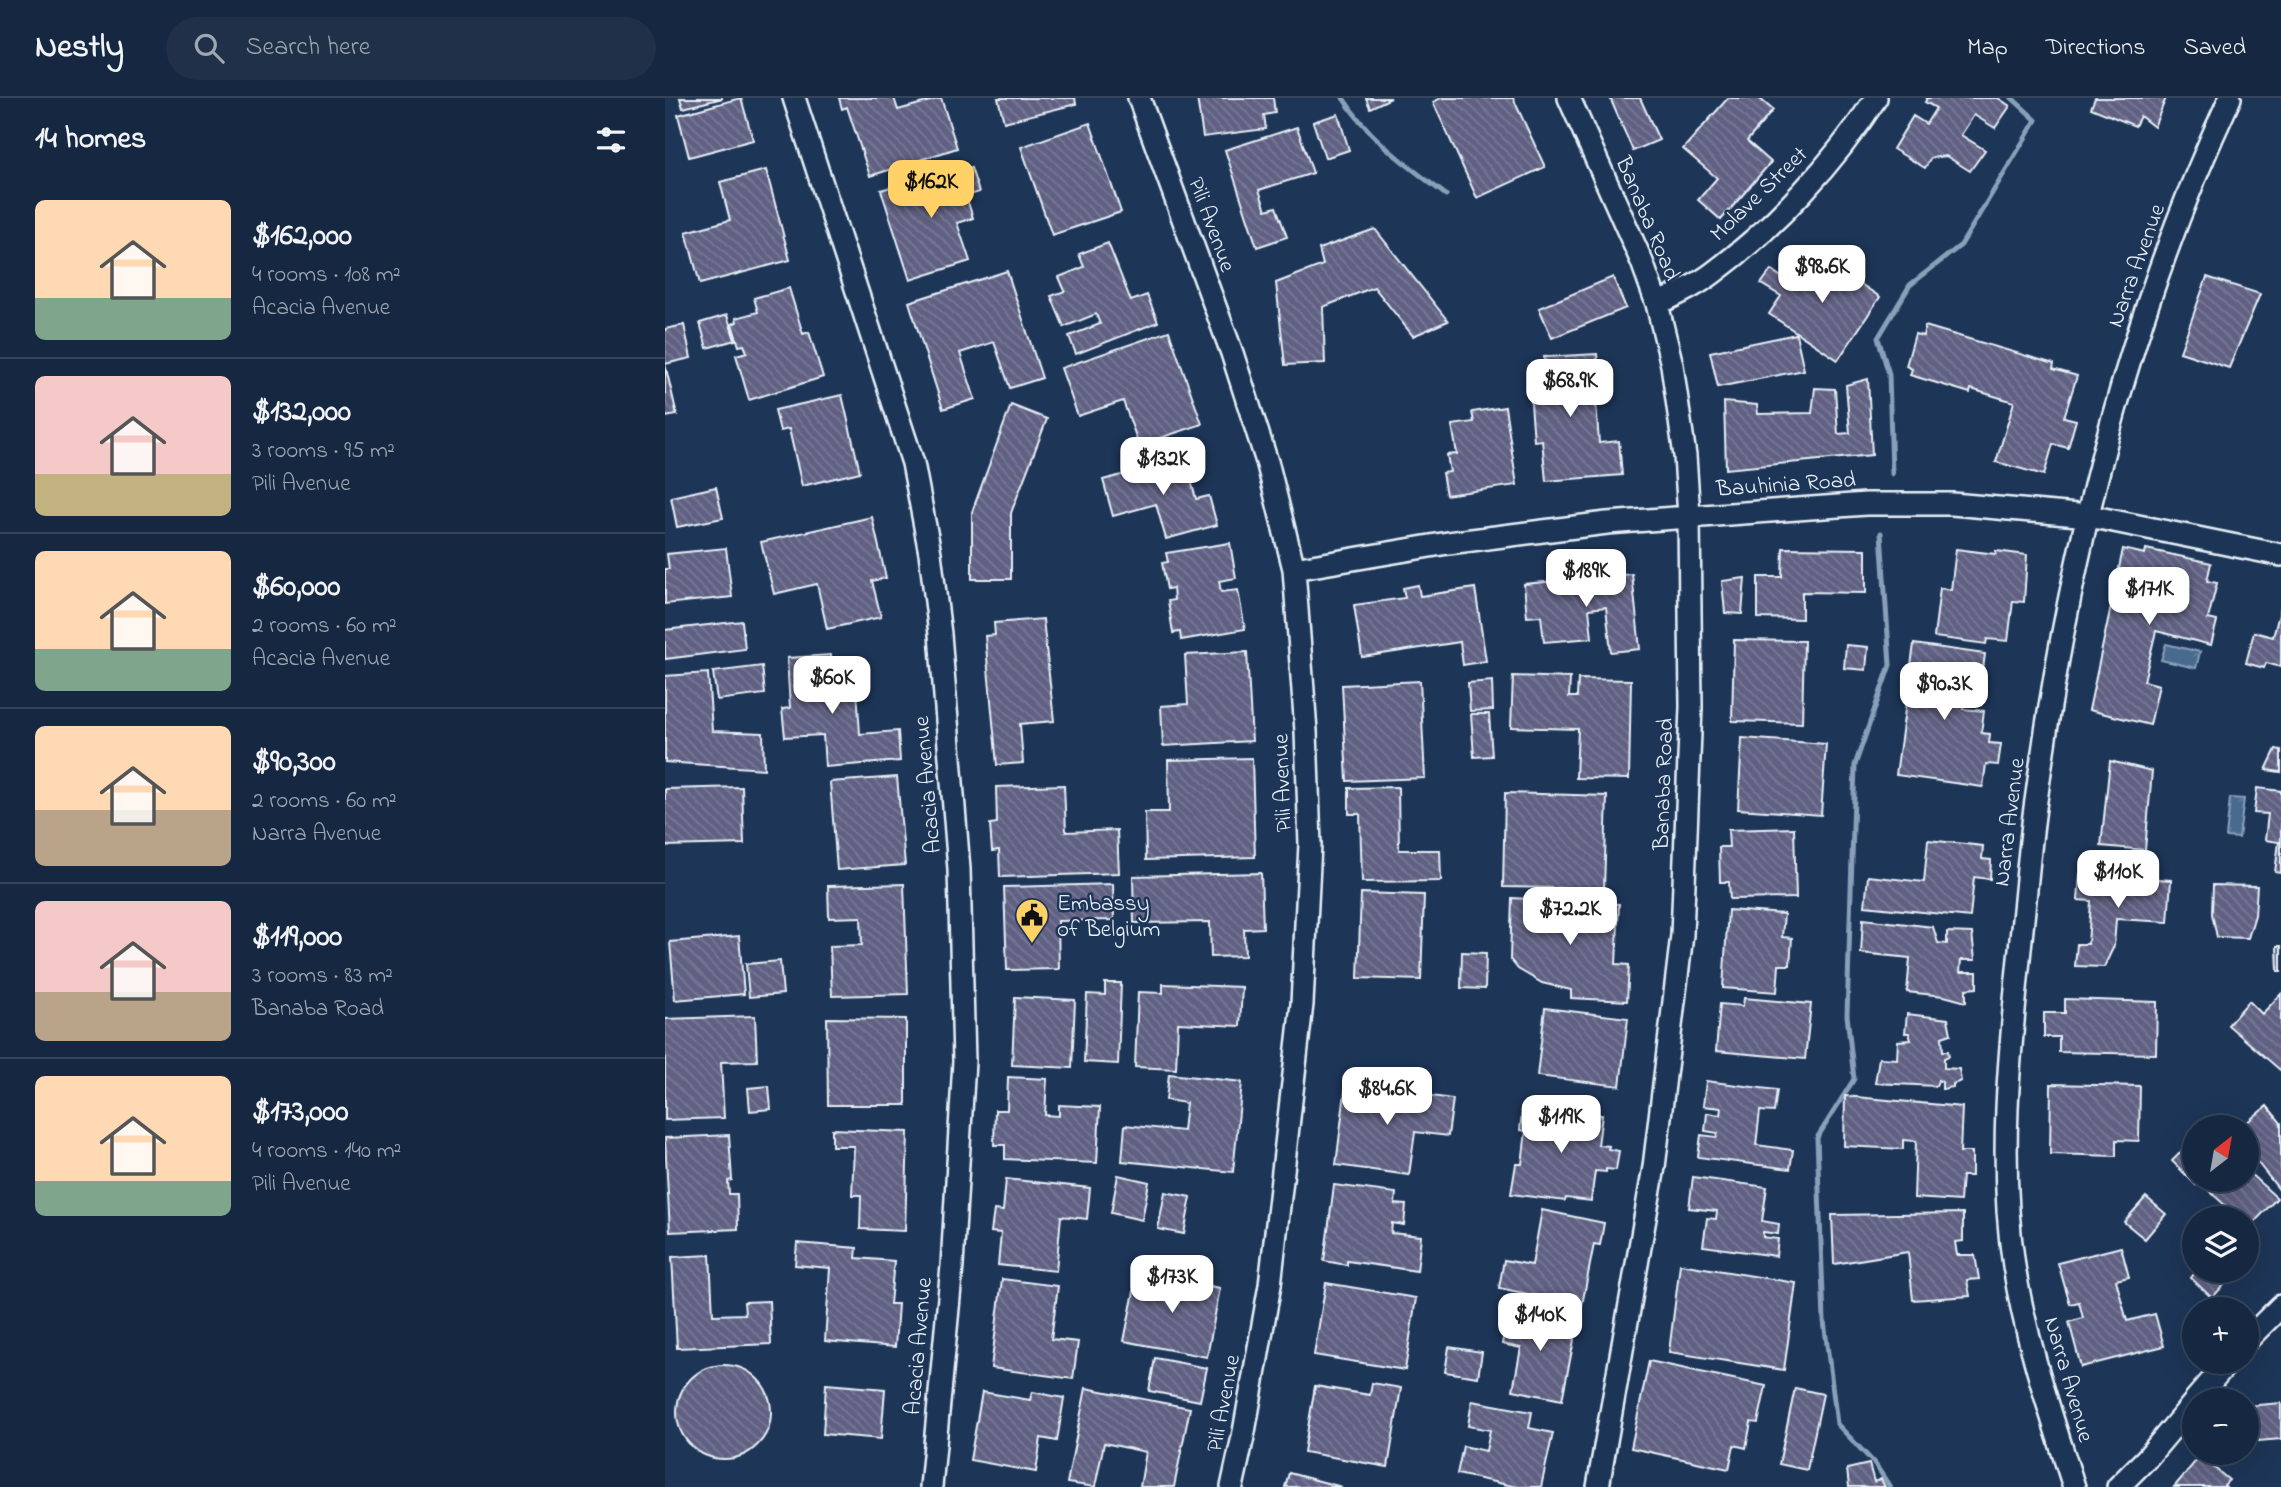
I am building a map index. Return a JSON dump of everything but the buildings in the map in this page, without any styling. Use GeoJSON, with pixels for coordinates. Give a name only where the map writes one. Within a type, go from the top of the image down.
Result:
{"type":"FeatureCollection","features":[{"type":"Feature","properties":{"kind":"street","name":"Acacia Avenue"},"geometry":{"type":"LineString","coordinates":[[794,98],[913,463],[930,553],[940,634],[959,869],[964,1060],[951,1266],[931,1487]]}},
{"type":"Feature","properties":{"kind":"street","name":"Pili Avenue"},"geometry":{"type":"LineString","coordinates":[[1139,98],[1232,353],[1268,465],[1294,569],[1306,732],[1310,844],[1302,1004],[1270,1285],[1232,1487]]}},
{"type":"Feature","properties":{"kind":"street","name":"Banaba Road"},"geometry":{"type":"LineString","coordinates":[[1569,98],[1642,262],[1657,304],[1672,365],[1685,456],[1689,516],[1691,707],[1682,935],[1654,1167],[1598,1487]]}},
{"type":"Feature","properties":{"kind":"street","name":"Molave Street"},"geometry":{"type":"LineString","coordinates":[[1657,304],[1712,274],[1755,238],[1850,138],[1876,98]]}},
{"type":"Feature","properties":{"kind":"street","name":"Narra Avenue"},"geometry":{"type":"LineString","coordinates":[[2074,1487],[2029,1343],[2014,1265],[2007,1197],[2009,1059],[2036,795],[2061,637],[2119,392],[2154,286],[2230,98]]}},
{"type":"Feature","properties":{"kind":"street","name":"Bauhinia Road"},"geometry":{"type":"LineString","coordinates":[[1294,569],[1448,544],[1607,523],[1866,504],[1952,504],[2089,516],[2281,555]]}},
{"type":"Feature","properties":{"kind":"street"},"geometry":{"type":"LineString","coordinates":[[2259,1328],[2281,1306]]}},
{"type":"Feature","properties":{"kind":"street"},"geometry":{"type":"LineString","coordinates":[[2205,1388],[2218,1374]]}},
{"type":"Feature","properties":{"kind":"street"},"geometry":{"type":"LineString","coordinates":[[2118,1487],[2147,1458],[2182,1416]]}},
{"type":"Feature","properties":{"kind":"water"},"geometry":{"type":"Polygon","coordinates":[[[2166,644],[2200,652],[2196,668],[2161,660],[2166,644]]]}},
{"type":"Feature","properties":{"kind":"water"},"geometry":{"type":"Polygon","coordinates":[[[2230,798],[2244,799],[2239,838],[2226,837],[2230,798]]]}},
{"type":"Feature","properties":{"kind":"waterway"},"geometry":{"type":"LineString","coordinates":[[1343,98],[1377,139],[1446,195]]}},
{"type":"Feature","properties":{"kind":"waterway"},"geometry":{"type":"LineString","coordinates":[[1892,474],[1889,374],[1878,338],[1910,285],[1961,245],[2036,120],[2012,98]]}},
{"type":"Feature","properties":{"kind":"waterway"},"geometry":{"type":"LineString","coordinates":[[1881,533],[1890,665],[1855,765],[1847,1015],[1854,1079],[1817,1138],[1824,1321],[1837,1424],[1875,1464],[1890,1487]]}},
{"type":"Feature","properties":{"kind":"place","name":"Embassy of Belgium"},"geometry":{"type":"Point","coordinates":[1032,945]}}]}
